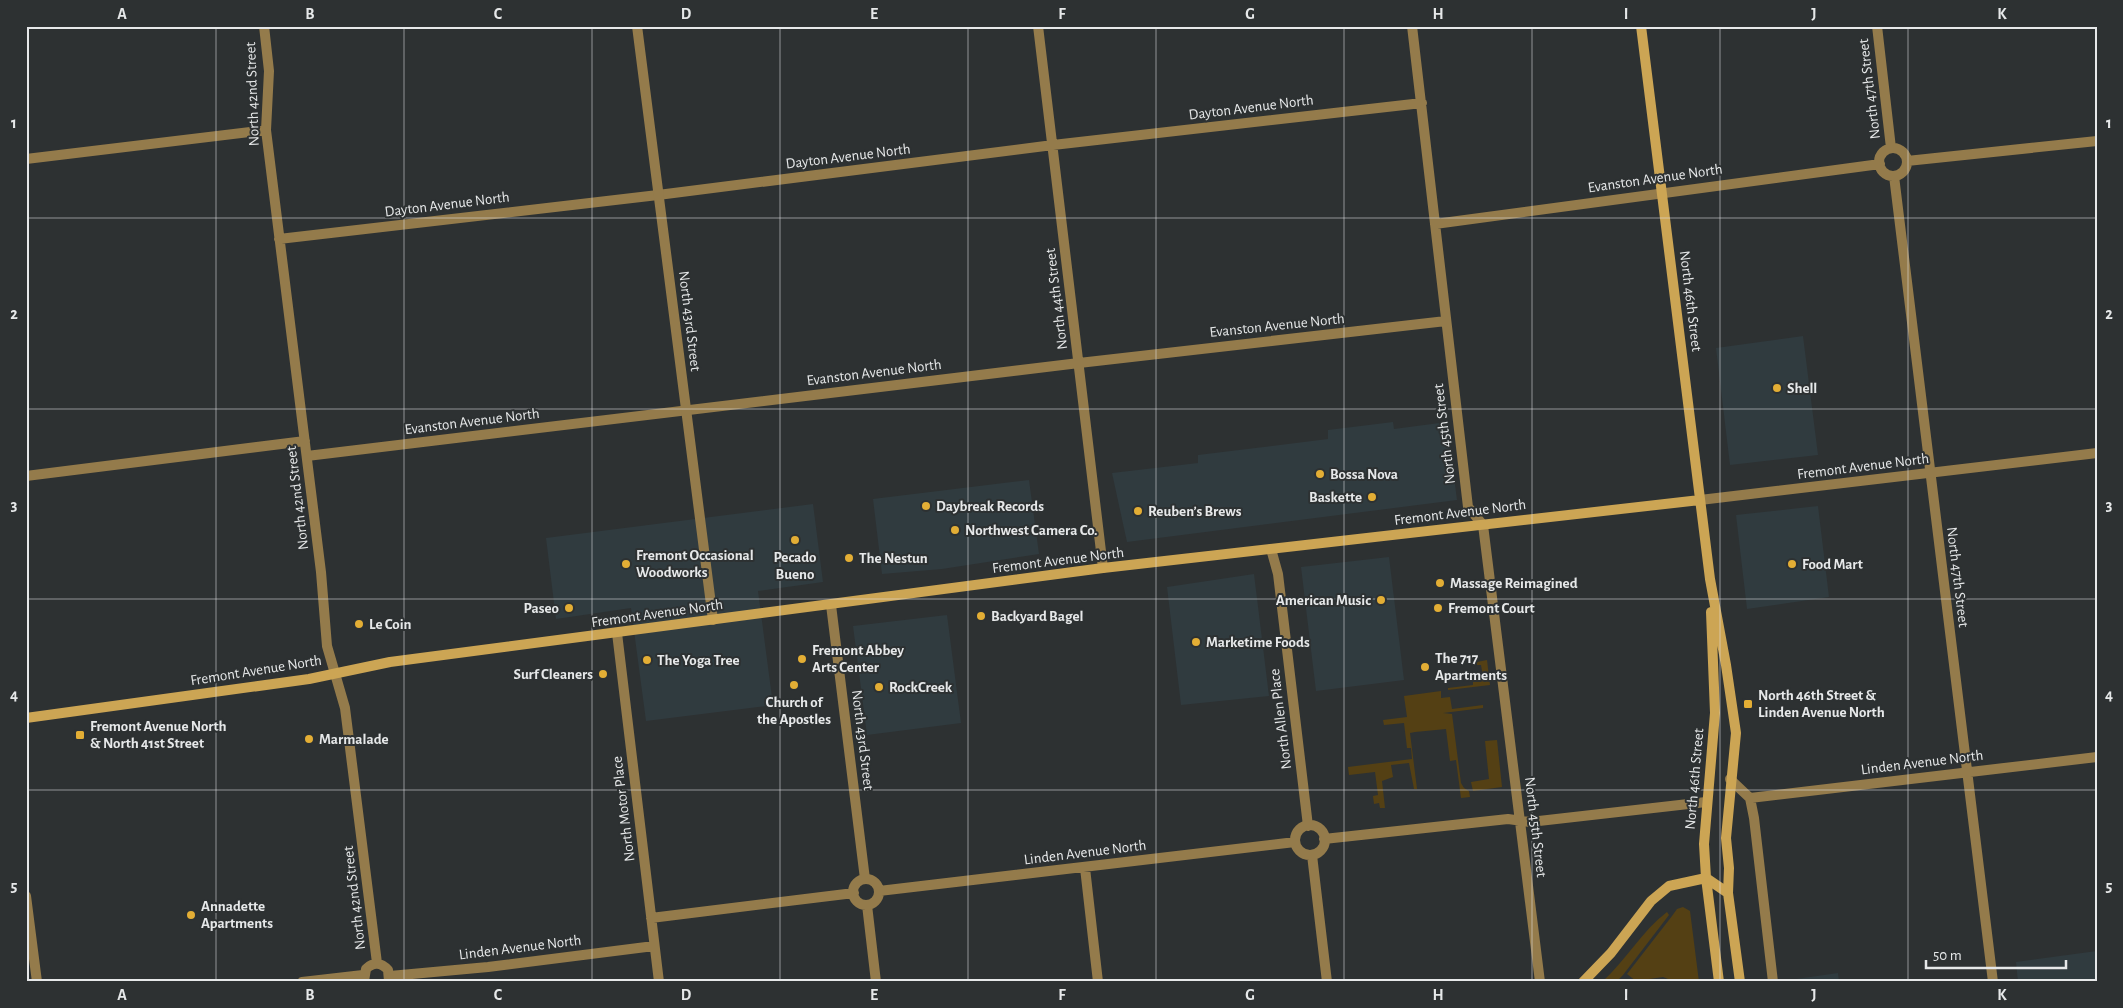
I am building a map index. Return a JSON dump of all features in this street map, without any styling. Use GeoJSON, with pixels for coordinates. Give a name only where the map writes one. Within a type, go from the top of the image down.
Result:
{"type":"FeatureCollection","features":[{"type":"Feature","properties":{"kind":"main road","name":"North 46th Street"},"geometry":{"type":"LineString","coordinates":[[1641,26],[1710,579],[1736,733],[1735,757],[1730,779],[1726,838],[1729,868],[1728,893],[1740,982]]}},
{"type":"Feature","properties":{"kind":"main road","name":"Fremont Avenue North"},"geometry":{"type":"LineString","coordinates":[[26,718],[288,682],[390,662],[1104,568],[1700,500]]}},
{"type":"Feature","properties":{"kind":"main road","name":"North 46th Street"},"geometry":{"type":"LineString","coordinates":[[1710,579],[1715,713],[1706,802],[1704,844],[1706,878],[1719,982]]}},
{"type":"Feature","properties":{"kind":"main road"},"geometry":{"type":"LineString","coordinates":[[1583,982],[1611,953],[1651,902],[1669,886],[1706,878],[1728,893]]}},
{"type":"Feature","properties":{"kind":"street","name":"North 42nd Street"},"geometry":{"type":"LineString","coordinates":[[264,26],[269,71],[266,130],[321,572],[327,646],[345,708],[377,963]]}},
{"type":"Feature","properties":{"kind":"street","name":"North 43rd Street"},"geometry":{"type":"LineString","coordinates":[[637,26],[713,620]]}},
{"type":"Feature","properties":{"kind":"street","name":"North 44th Street"},"geometry":{"type":"LineString","coordinates":[[1038,26],[1104,568]]}},
{"type":"Feature","properties":{"kind":"street","name":"North 45th Street"},"geometry":{"type":"LineString","coordinates":[[1412,26],[1468,507],[1483,525],[1540,982]]}},
{"type":"Feature","properties":{"kind":"street","name":"North 47th Street"},"geometry":{"type":"LineString","coordinates":[[1877,26],[1891,148]]}},
{"type":"Feature","properties":{"kind":"street","name":"Dayton Avenue North"},"geometry":{"type":"LineString","coordinates":[[279,239],[658,195],[1053,145],[1422,103]]}},
{"type":"Feature","properties":{"kind":"street"},"geometry":{"type":"LineString","coordinates":[[26,159],[266,130]]}},
{"type":"Feature","properties":{"kind":"street"},"geometry":{"type":"LineString","coordinates":[[1907,161],[2097,141]]}},
{"type":"Feature","properties":{"kind":"street"},"geometry":{"type":"LineString","coordinates":[[1891,148],[1902,151],[1907,161],[1902,172],[1894,176],[1885,173],[1880,164],[1883,153],[1891,148]]}},
{"type":"Feature","properties":{"kind":"street","name":"Evanston Avenue North"},"geometry":{"type":"LineString","coordinates":[[1435,224],[1880,164]]}},
{"type":"Feature","properties":{"kind":"street","name":"North 47th Street"},"geometry":{"type":"LineString","coordinates":[[1894,176],[1993,982]]}},
{"type":"Feature","properties":{"kind":"street","name":"Evanston Avenue North"},"geometry":{"type":"LineString","coordinates":[[307,456],[686,409],[1446,322]]}},
{"type":"Feature","properties":{"kind":"street"},"geometry":{"type":"LineString","coordinates":[[26,476],[305,441]]}},
{"type":"Feature","properties":{"kind":"street","name":"Fremont Avenue North"},"geometry":{"type":"LineString","coordinates":[[1700,500],[2097,453]]}},
{"type":"Feature","properties":{"kind":"street","name":"North Allen Place"},"geometry":{"type":"LineString","coordinates":[[1271,549],[1278,574],[1308,826]]}},
{"type":"Feature","properties":{"kind":"street","name":"North 43rd Street"},"geometry":{"type":"LineString","coordinates":[[831,605],[865,879]]}},
{"type":"Feature","properties":{"kind":"street","name":"North Motor Place"},"geometry":{"type":"LineString","coordinates":[[617,633],[659,982]]}},
{"type":"Feature","properties":{"kind":"street","name":"Linden Avenue North"},"geometry":{"type":"LineString","coordinates":[[1750,798],[2097,758]]}},
{"type":"Feature","properties":{"kind":"street"},"geometry":{"type":"LineString","coordinates":[[1730,779],[1750,798],[1773,982]]}},
{"type":"Feature","properties":{"kind":"street"},"geometry":{"type":"LineString","coordinates":[[1324,839],[1508,819],[1530,822],[1706,802]]}},
{"type":"Feature","properties":{"kind":"street"},"geometry":{"type":"LineString","coordinates":[[1308,826],[1319,829],[1324,839],[1321,849],[1312,855],[1300,852],[1295,842],[1298,831],[1308,826]]}},
{"type":"Feature","properties":{"kind":"street","name":"Linden Avenue North"},"geometry":{"type":"LineString","coordinates":[[878,891],[1295,842]]}},
{"type":"Feature","properties":{"kind":"street"},"geometry":{"type":"LineString","coordinates":[[1312,855],[1327,982]]}},
{"type":"Feature","properties":{"kind":"street"},"geometry":{"type":"LineString","coordinates":[[1085,868],[1098,982]]}},
{"type":"Feature","properties":{"kind":"street"},"geometry":{"type":"LineString","coordinates":[[865,879],[875,882],[878,891],[874,901],[867,905],[858,902],[854,893],[856,884],[865,879]]}},
{"type":"Feature","properties":{"kind":"street"},"geometry":{"type":"LineString","coordinates":[[651,918],[854,893]]}},
{"type":"Feature","properties":{"kind":"street"},"geometry":{"type":"LineString","coordinates":[[26,896],[37,982]]}},
{"type":"Feature","properties":{"kind":"street"},"geometry":{"type":"LineString","coordinates":[[867,905],[876,982]]}},
{"type":"Feature","properties":{"kind":"street","name":"Linden Avenue North"},"geometry":{"type":"LineString","coordinates":[[389,979],[654,946]]}},
{"type":"Feature","properties":{"kind":"street"},"geometry":{"type":"LineString","coordinates":[[302,982],[364,978],[369,966],[377,963],[385,966],[389,979]]}},
{"type":"Feature","properties":{"kind":"shaded area"},"geometry":{"type":"Polygon","coordinates":[[[1803,336],[1818,455],[1730,465],[1716,348],[1803,336]]]}},
{"type":"Feature","properties":{"kind":"shaded area"},"geometry":{"type":"Polygon","coordinates":[[[1393,422],[1394,429],[1447,422],[1457,500],[1127,542],[1112,473],[1198,463],[1198,455],[1328,439],[1328,430],[1393,422]]]}},
{"type":"Feature","properties":{"kind":"shaded area"},"geometry":{"type":"Polygon","coordinates":[[[1029,480],[1039,554],[942,569],[882,574],[873,499],[1029,480]]]}},
{"type":"Feature","properties":{"kind":"shaded area"},"geometry":{"type":"Polygon","coordinates":[[[813,504],[823,582],[758,591],[773,705],[646,721],[631,608],[556,619],[546,538],[813,504]]]}},
{"type":"Feature","properties":{"kind":"shaded area"},"geometry":{"type":"Polygon","coordinates":[[[1818,506],[1829,597],[1747,609],[1736,515],[1818,506]]]}},
{"type":"Feature","properties":{"kind":"shaded area"},"geometry":{"type":"Polygon","coordinates":[[[1389,557],[1404,680],[1316,691],[1301,567],[1389,557]]]}},
{"type":"Feature","properties":{"kind":"shaded area"},"geometry":{"type":"Polygon","coordinates":[[[1254,574],[1269,696],[1181,705],[1167,587],[1254,574]]]}},
{"type":"Feature","properties":{"kind":"shaded area"},"geometry":{"type":"Polygon","coordinates":[[[947,615],[961,723],[867,735],[853,626],[947,615]]]}},
{"type":"Feature","properties":{"kind":"shaded area"},"geometry":{"type":"Polygon","coordinates":[[[1487,660],[1490,685],[1448,690],[1448,688],[1473,685],[1473,678],[1483,677],[1481,665],[1477,665],[1477,662],[1487,660]]]}},
{"type":"Feature","properties":{"kind":"shaded area"},"geometry":{"type":"Polygon","coordinates":[[[1441,691],[1441,698],[1450,697],[1452,709],[1483,705],[1483,708],[1443,713],[1452,714],[1461,783],[1469,791],[1470,797],[1461,798],[1456,760],[1450,761],[1446,729],[1415,732],[1410,733],[1417,789],[1414,789],[1409,763],[1391,765],[1393,777],[1382,781],[1385,808],[1380,808],[1379,803],[1374,804],[1373,796],[1378,795],[1375,772],[1349,775],[1348,767],[1412,759],[1411,748],[1407,748],[1404,723],[1384,725],[1383,720],[1407,717],[1404,696],[1441,691]]]}},
{"type":"Feature","properties":{"kind":"shaded area"},"geometry":{"type":"Polygon","coordinates":[[[1497,740],[1502,787],[1473,791],[1471,782],[1489,779],[1485,741],[1497,740]]]}},
{"type":"Feature","properties":{"kind":"shaded area"},"geometry":{"type":"Polygon","coordinates":[[[1683,907],[1690,911],[1699,982],[1676,982],[1663,977],[1636,981],[1627,974],[1677,909],[1683,907]]]}},
{"type":"Feature","properties":{"kind":"shaded area"},"geometry":{"type":"Polygon","coordinates":[[[1667,912],[1669,915],[1623,975],[1616,982],[1602,982],[1650,928],[1667,912]]]}},
{"type":"Feature","properties":{"kind":"shaded area"},"geometry":{"type":"Polygon","coordinates":[[[2097,951],[2097,980],[2018,982],[2016,962],[2097,951]]]}},
{"type":"Feature","properties":{"kind":"shaded area"},"geometry":{"type":"Polygon","coordinates":[[[1838,973],[1839,982],[1796,982],[1796,979],[1838,973]]]}},
{"type":"Feature","properties":{"kind":"place","name":"Shell"},"geometry":{"type":"Point","coordinates":[1777,388]}},
{"type":"Feature","properties":{"kind":"place","name":"Bossa Nova"},"geometry":{"type":"Point","coordinates":[1320,474]}},
{"type":"Feature","properties":{"kind":"place","name":"Baskette"},"geometry":{"type":"Point","coordinates":[1372,497]}},
{"type":"Feature","properties":{"kind":"place","name":"Daybreak Records"},"geometry":{"type":"Point","coordinates":[926,506]}},
{"type":"Feature","properties":{"kind":"place","name":"Reuben’s Brews"},"geometry":{"type":"Point","coordinates":[1138,511]}},
{"type":"Feature","properties":{"kind":"place","name":"Northwest Camera Co."},"geometry":{"type":"Point","coordinates":[955,530]}},
{"type":"Feature","properties":{"kind":"place","name":"Pecado Bueno"},"geometry":{"type":"Point","coordinates":[795,540]}},
{"type":"Feature","properties":{"kind":"place","name":"The Nestun"},"geometry":{"type":"Point","coordinates":[849,558]}},
{"type":"Feature","properties":{"kind":"place","name":"Fremont Occasional Woodworks"},"geometry":{"type":"Point","coordinates":[626,564]}},
{"type":"Feature","properties":{"kind":"place","name":"Food Mart"},"geometry":{"type":"Point","coordinates":[1792,564]}},
{"type":"Feature","properties":{"kind":"place","name":"Massage Reimagined"},"geometry":{"type":"Point","coordinates":[1440,583]}},
{"type":"Feature","properties":{"kind":"place","name":"American Music"},"geometry":{"type":"Point","coordinates":[1381,600]}},
{"type":"Feature","properties":{"kind":"place","name":"Paseo"},"geometry":{"type":"Point","coordinates":[569,608]}},
{"type":"Feature","properties":{"kind":"place","name":"Fremont Court"},"geometry":{"type":"Point","coordinates":[1438,608]}},
{"type":"Feature","properties":{"kind":"place","name":"Backyard Bagel"},"geometry":{"type":"Point","coordinates":[981,616]}},
{"type":"Feature","properties":{"kind":"place","name":"Le Coin"},"geometry":{"type":"Point","coordinates":[359,624]}},
{"type":"Feature","properties":{"kind":"place","name":"Marketime Foods"},"geometry":{"type":"Point","coordinates":[1196,642]}},
{"type":"Feature","properties":{"kind":"place","name":"Fremont Abbey Arts Center"},"geometry":{"type":"Point","coordinates":[802,659]}},
{"type":"Feature","properties":{"kind":"place","name":"The Yoga Tree"},"geometry":{"type":"Point","coordinates":[647,660]}},
{"type":"Feature","properties":{"kind":"place","name":"The 717 Apartments"},"geometry":{"type":"Point","coordinates":[1425,667]}},
{"type":"Feature","properties":{"kind":"place","name":"Surf Cleaners"},"geometry":{"type":"Point","coordinates":[603,674]}},
{"type":"Feature","properties":{"kind":"place","name":"Church of the Apostles"},"geometry":{"type":"Point","coordinates":[794,685]}},
{"type":"Feature","properties":{"kind":"place","name":"RockCreek"},"geometry":{"type":"Point","coordinates":[879,687]}},
{"type":"Feature","properties":{"kind":"place","name":"North 46th Street & Linden Avenue North"},"geometry":{"type":"Point","coordinates":[1748,704]}},
{"type":"Feature","properties":{"kind":"place","name":"Fremont Avenue North & North 41st Street"},"geometry":{"type":"Point","coordinates":[80,735]}},
{"type":"Feature","properties":{"kind":"place","name":"Marmalade"},"geometry":{"type":"Point","coordinates":[309,739]}},
{"type":"Feature","properties":{"kind":"place","name":"Annadette Apartments"},"geometry":{"type":"Point","coordinates":[191,915]}}]}
